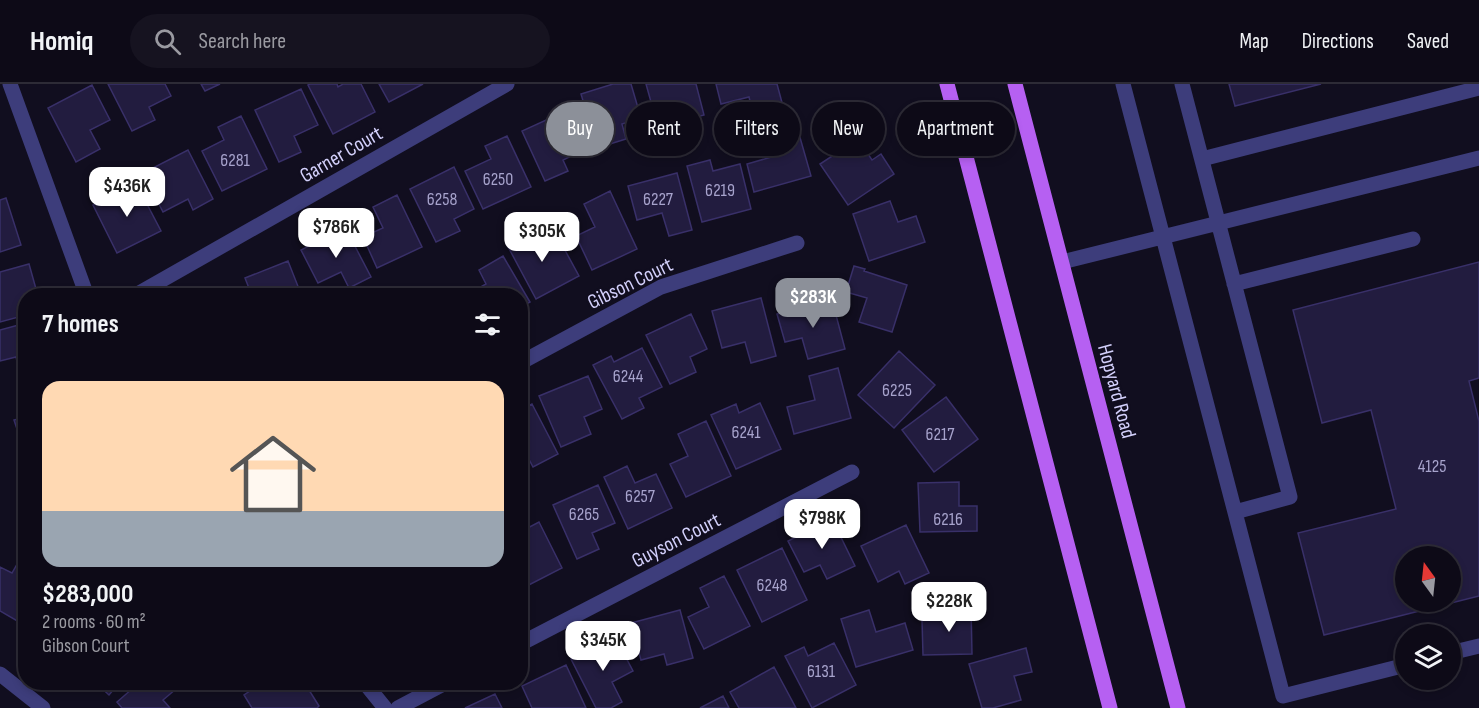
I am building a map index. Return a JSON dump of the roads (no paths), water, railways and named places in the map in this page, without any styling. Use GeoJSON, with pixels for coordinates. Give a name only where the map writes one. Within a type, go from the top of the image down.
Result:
{"type":"FeatureCollection","features":[{"type":"Feature","properties":{"kind":"main road"},"geometry":{"type":"LineString","coordinates":[[947,84],[1110,708]]}},
{"type":"Feature","properties":{"kind":"main road","name":"Hopyard Road"},"geometry":{"type":"LineString","coordinates":[[1015,84],[1178,708]]}},
{"type":"Feature","properties":{"kind":"street"},"geometry":{"type":"LineString","coordinates":[[10,84],[84,288]]}},
{"type":"Feature","properties":{"kind":"street","name":"Garner Court"},"geometry":{"type":"LineString","coordinates":[[148,288],[507,84]]}},
{"type":"Feature","properties":{"kind":"street"},"geometry":{"type":"LineString","coordinates":[[1123,84],[1283,696],[1395,668]]}},
{"type":"Feature","properties":{"kind":"street"},"geometry":{"type":"LineString","coordinates":[[1182,84],[1290,497],[1235,512]]}},
{"type":"Feature","properties":{"kind":"street"},"geometry":{"type":"LineString","coordinates":[[1202,159],[1479,88]]}},
{"type":"Feature","properties":{"kind":"street"},"geometry":{"type":"LineString","coordinates":[[1062,262],[1479,158]]}},
{"type":"Feature","properties":{"kind":"street"},"geometry":{"type":"LineString","coordinates":[[1234,284],[1413,239]]}},
{"type":"Feature","properties":{"kind":"street","name":"Gibson Court"},"geometry":{"type":"LineString","coordinates":[[528,359],[661,286],[797,243]]}},
{"type":"Feature","properties":{"kind":"street","name":"Guyson Court"},"geometry":{"type":"LineString","coordinates":[[528,640],[852,472]]}},
{"type":"Feature","properties":{"kind":"street"},"geometry":{"type":"LineString","coordinates":[[1461,650],[1479,646]]}},
{"type":"Feature","properties":{"kind":"street"},"geometry":{"type":"LineString","coordinates":[[0,674],[18,688]]}},
{"type":"Feature","properties":{"kind":"street"},"geometry":{"type":"LineString","coordinates":[[20,690],[43,708]]}},
{"type":"Feature","properties":{"kind":"street"},"geometry":{"type":"LineString","coordinates":[[370,690],[385,708]]}},
{"type":"Feature","properties":{"kind":"street"},"geometry":{"type":"LineString","coordinates":[[398,708],[432,690]]}}]}
